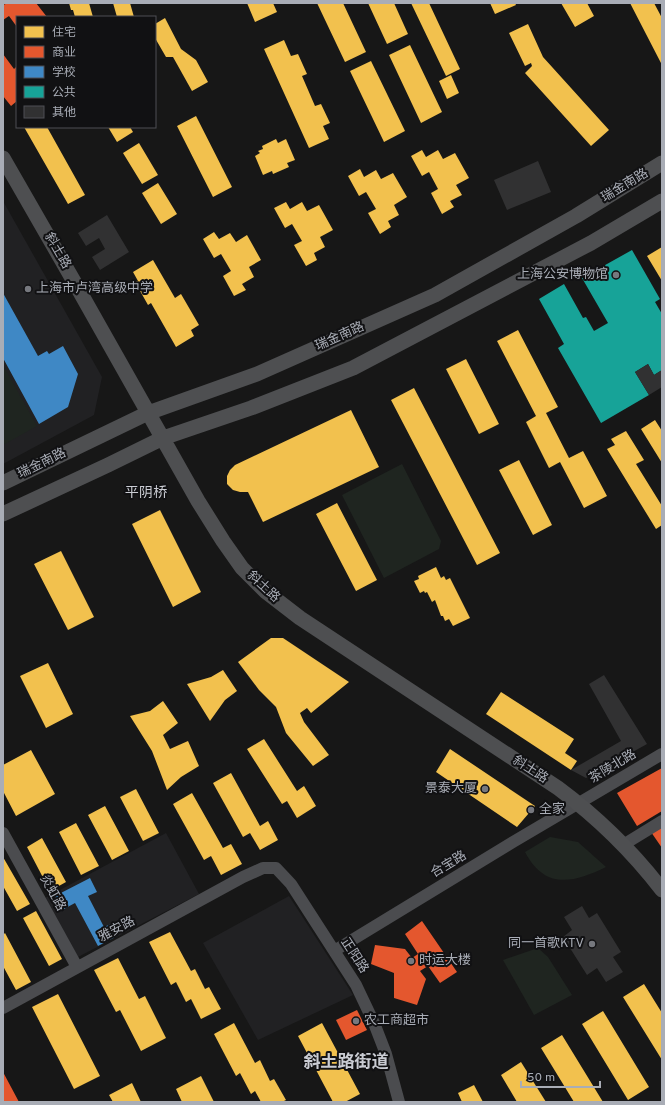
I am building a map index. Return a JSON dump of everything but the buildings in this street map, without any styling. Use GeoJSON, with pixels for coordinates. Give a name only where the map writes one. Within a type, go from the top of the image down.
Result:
{"type":"FeatureCollection","features":[{"type":"Feature","properties":{"kind":"main road","name":"斜土路"},"geometry":{"type":"LineString","coordinates":[[3,158],[198,501],[242,568],[265,591],[300,618],[558,788],[579,804],[623,845],[662,890]]}},
{"type":"Feature","properties":{"kind":"main road","name":"瑞金南路"},"geometry":{"type":"LineString","coordinates":[[3,483],[148,413],[257,374],[435,295],[576,216],[662,163]]}},
{"type":"Feature","properties":{"kind":"main road"},"geometry":{"type":"LineString","coordinates":[[3,514],[163,438],[251,408],[353,368],[591,243],[662,201]]}},
{"type":"Feature","properties":{"kind":"street","name":"茶陵北路"},"geometry":{"type":"LineString","coordinates":[[579,804],[662,754]]}},
{"type":"Feature","properties":{"kind":"street","name":"合宝路"},"geometry":{"type":"LineString","coordinates":[[334,951],[579,804]]}},
{"type":"Feature","properties":{"kind":"street"},"geometry":{"type":"LineString","coordinates":[[623,845],[662,821]]}},
{"type":"Feature","properties":{"kind":"street","name":"炎虹路"},"geometry":{"type":"LineString","coordinates":[[3,833],[77,967]]}},
{"type":"Feature","properties":{"kind":"street","name":"正阳路"},"geometry":{"type":"LineString","coordinates":[[244,877],[264,868],[276,868],[291,884],[356,985],[374,1023],[386,1054],[399,1102]]}},
{"type":"Feature","properties":{"kind":"street","name":"雅安路"},"geometry":{"type":"LineString","coordinates":[[3,1008],[244,877]]}},
{"type":"Feature","properties":{"kind":"shaded area","name":"上海市卢湾高级中学"},"geometry":{"type":"Polygon","coordinates":[[[3,201],[102,377],[94,415],[3,464],[3,201]]]}},
{"type":"Feature","properties":{"kind":"shaded area"},"geometry":{"type":"Polygon","coordinates":[[[3,365],[37,426],[3,445],[3,365]]]}},
{"type":"Feature","properties":{"kind":"shaded area"},"geometry":{"type":"Polygon","coordinates":[[[402,464],[441,541],[439,549],[384,578],[342,495],[402,464]]]}},
{"type":"Feature","properties":{"kind":"shaded area"},"geometry":{"type":"Polygon","coordinates":[[[166,833],[199,894],[78,957],[45,898],[166,833]]]}},
{"type":"Feature","properties":{"kind":"shaded area"},"geometry":{"type":"Polygon","coordinates":[[[550,837],[578,842],[606,867],[582,877],[561,880],[551,878],[541,873],[525,852],[550,837]]]}},
{"type":"Feature","properties":{"kind":"shaded area"},"geometry":{"type":"Polygon","coordinates":[[[289,896],[353,995],[258,1040],[203,943],[289,896]]]}},
{"type":"Feature","properties":{"kind":"shaded area"},"geometry":{"type":"Polygon","coordinates":[[[538,948],[548,957],[572,995],[534,1015],[503,960],[538,948]]]}},
{"type":"Feature","properties":{"kind":"place","name":"上海公安博物馆"},"geometry":{"type":"Point","coordinates":[616,275]}},
{"type":"Feature","properties":{"kind":"place","name":"上海市卢湾高级中学"},"geometry":{"type":"Point","coordinates":[28,289]}},
{"type":"Feature","properties":{"kind":"place","name":"景泰大厦"},"geometry":{"type":"Point","coordinates":[485,789]}},
{"type":"Feature","properties":{"kind":"place","name":"全家"},"geometry":{"type":"Point","coordinates":[531,810]}},
{"type":"Feature","properties":{"kind":"place","name":"同一首歌KTV"},"geometry":{"type":"Point","coordinates":[592,944]}},
{"type":"Feature","properties":{"kind":"place","name":"时运大楼"},"geometry":{"type":"Point","coordinates":[411,961]}},
{"type":"Feature","properties":{"kind":"place","name":"农工商超市"},"geometry":{"type":"Point","coordinates":[356,1021]}},
{"type":"Feature","properties":{"kind":"district","name":"平阴桥"},"geometry":{"type":"Point","coordinates":[146,493]}},
{"type":"Feature","properties":{"kind":"district","name":"斜土路街道"},"geometry":{"type":"Point","coordinates":[346,1063]}}]}
